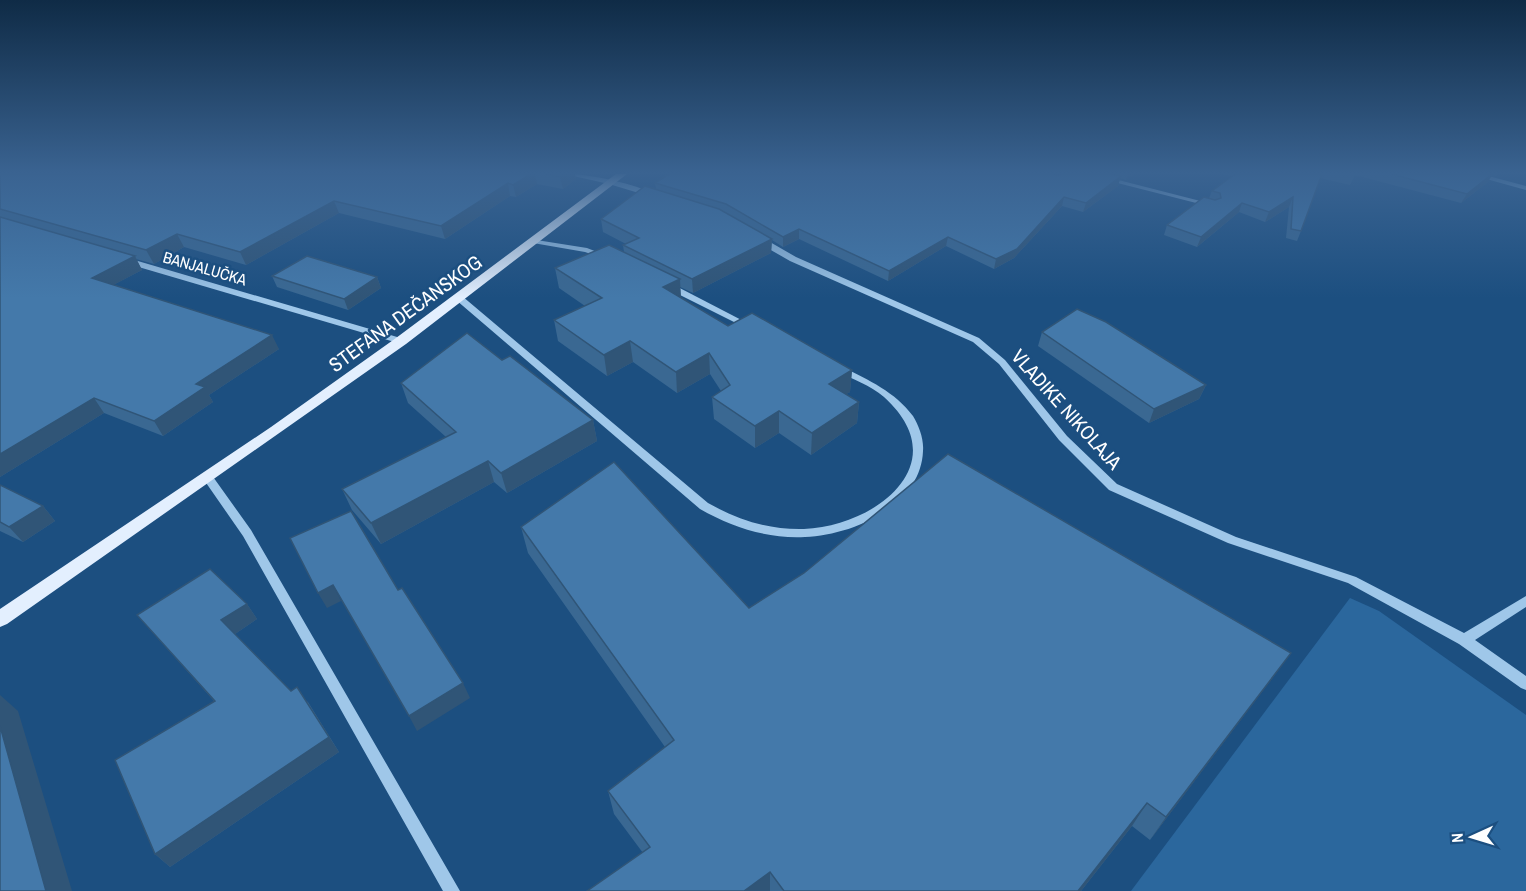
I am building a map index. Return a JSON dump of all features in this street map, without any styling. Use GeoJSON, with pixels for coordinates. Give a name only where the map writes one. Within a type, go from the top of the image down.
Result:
{"type":"FeatureCollection","features":[{"type":"Feature","properties":{"kind":"main road","name":"STEFANA DEČANSKOG"},"geometry":{"type":"LineString","coordinates":[[0,619],[401,341],[566,216]]}},
{"type":"Feature","properties":{"kind":"street","name":"VLADIKE NIKOLAJA"},"geometry":{"type":"LineString","coordinates":[[753,236],[793,259],[976,340],[1002,362],[1063,438],[1113,487],[1232,540],[1352,580],[1464,640],[1526,684]]}},
{"type":"Feature","properties":{"kind":"street"},"geometry":{"type":"LineString","coordinates":[[533,241],[587,250],[618,262]]}},
{"type":"Feature","properties":{"kind":"street","name":"BANJALUČKA"},"geometry":{"type":"LineString","coordinates":[[117,258],[401,341]]}},
{"type":"Feature","properties":{"kind":"street"},"geometry":{"type":"LineString","coordinates":[[656,280],[762,332]]}},
{"type":"Feature","properties":{"kind":"street"},"geometry":{"type":"LineString","coordinates":[[459,298],[704,506],[737,523],[766,530],[818,532],[862,520],[875,514],[898,496],[907,486],[917,464],[918,445],[915,431],[904,412],[886,394],[872,385],[826,363]]}},
{"type":"Feature","properties":{"kind":"street"},"geometry":{"type":"LineString","coordinates":[[207,477],[247,532],[452,891]]}},
{"type":"Feature","properties":{"kind":"street"},"geometry":{"type":"LineString","coordinates":[[1464,640],[1526,601]]}},
{"type":"Feature","properties":{"kind":"shaded area"},"geometry":{"type":"Polygon","coordinates":[[[1350,598],[1379,611],[1526,715],[1526,891],[1131,891],[1350,598]]]}},
{"type":"Feature","properties":{"kind":"building"},"geometry":{"type":"Polygon","coordinates":[[[23,216],[307,216],[240,252],[177,234],[146,250],[23,216]]]}},
{"type":"Feature","properties":{"kind":"building"},"geometry":{"type":"Polygon","coordinates":[[[396,216],[457,216],[441,226],[396,216]]]}},
{"type":"Feature","properties":{"kind":"building"},"geometry":{"type":"Polygon","coordinates":[[[606,216],[731,216],[772,239],[692,279],[623,245],[639,238],[601,219],[606,216]]]}},
{"type":"Feature","properties":{"kind":"building"},"geometry":{"type":"Polygon","coordinates":[[[746,216],[1047,216],[1017,249],[996,259],[948,237],[889,271],[799,229],[783,237],[746,216]]]}},
{"type":"Feature","properties":{"kind":"building"},"geometry":{"type":"Polygon","coordinates":[[[1179,216],[1227,216],[1201,237],[1167,225],[1179,216]]]}},
{"type":"Feature","properties":{"kind":"building"},"geometry":{"type":"Polygon","coordinates":[[[1292,216],[1307,216],[1301,231],[1291,229],[1292,216]]]}},
{"type":"Feature","properties":{"kind":"building"},"geometry":{"type":"Polygon","coordinates":[[[0,217],[135,256],[92,278],[272,335],[196,384],[205,387],[154,421],[94,398],[0,454],[0,217]]]}},
{"type":"Feature","properties":{"kind":"building"},"geometry":{"type":"Polygon","coordinates":[[[609,245],[680,279],[663,287],[728,326],[752,313],[852,370],[829,384],[859,402],[812,433],[779,411],[755,426],[712,397],[730,385],[709,353],[676,372],[630,341],[604,355],[554,320],[602,298],[555,268],[609,245]]]}},
{"type":"Feature","properties":{"kind":"building"},"geometry":{"type":"Polygon","coordinates":[[[307,256],[377,277],[344,299],[272,276],[307,256]]]}},
{"type":"Feature","properties":{"kind":"building"},"geometry":{"type":"Polygon","coordinates":[[[1077,309],[1106,322],[1206,385],[1154,409],[1042,332],[1077,309]]]}},
{"type":"Feature","properties":{"kind":"building"},"geometry":{"type":"Polygon","coordinates":[[[467,333],[502,360],[510,356],[593,420],[501,473],[488,461],[371,523],[342,489],[456,432],[401,383],[467,333]]]}},
{"type":"Feature","properties":{"kind":"building"},"geometry":{"type":"Polygon","coordinates":[[[948,454],[1291,653],[1166,817],[1147,803],[1078,891],[784,891],[770,872],[744,891],[587,891],[650,847],[608,791],[674,740],[521,527],[614,462],[749,608],[804,573],[948,454]]]}},
{"type":"Feature","properties":{"kind":"building"},"geometry":{"type":"Polygon","coordinates":[[[0,485],[43,506],[9,527],[0,522],[0,485]]]}},
{"type":"Feature","properties":{"kind":"building"},"geometry":{"type":"Polygon","coordinates":[[[351,511],[398,590],[402,588],[463,683],[409,716],[333,585],[318,593],[290,538],[351,511]]]}},
{"type":"Feature","properties":{"kind":"building"},"geometry":{"type":"Polygon","coordinates":[[[210,569],[247,604],[221,620],[291,691],[297,687],[329,737],[155,854],[115,760],[215,701],[137,615],[210,569]]]}},
{"type":"Feature","properties":{"kind":"building"},"geometry":{"type":"Polygon","coordinates":[[[0,726],[46,891],[0,891],[0,726]]]}}]}
